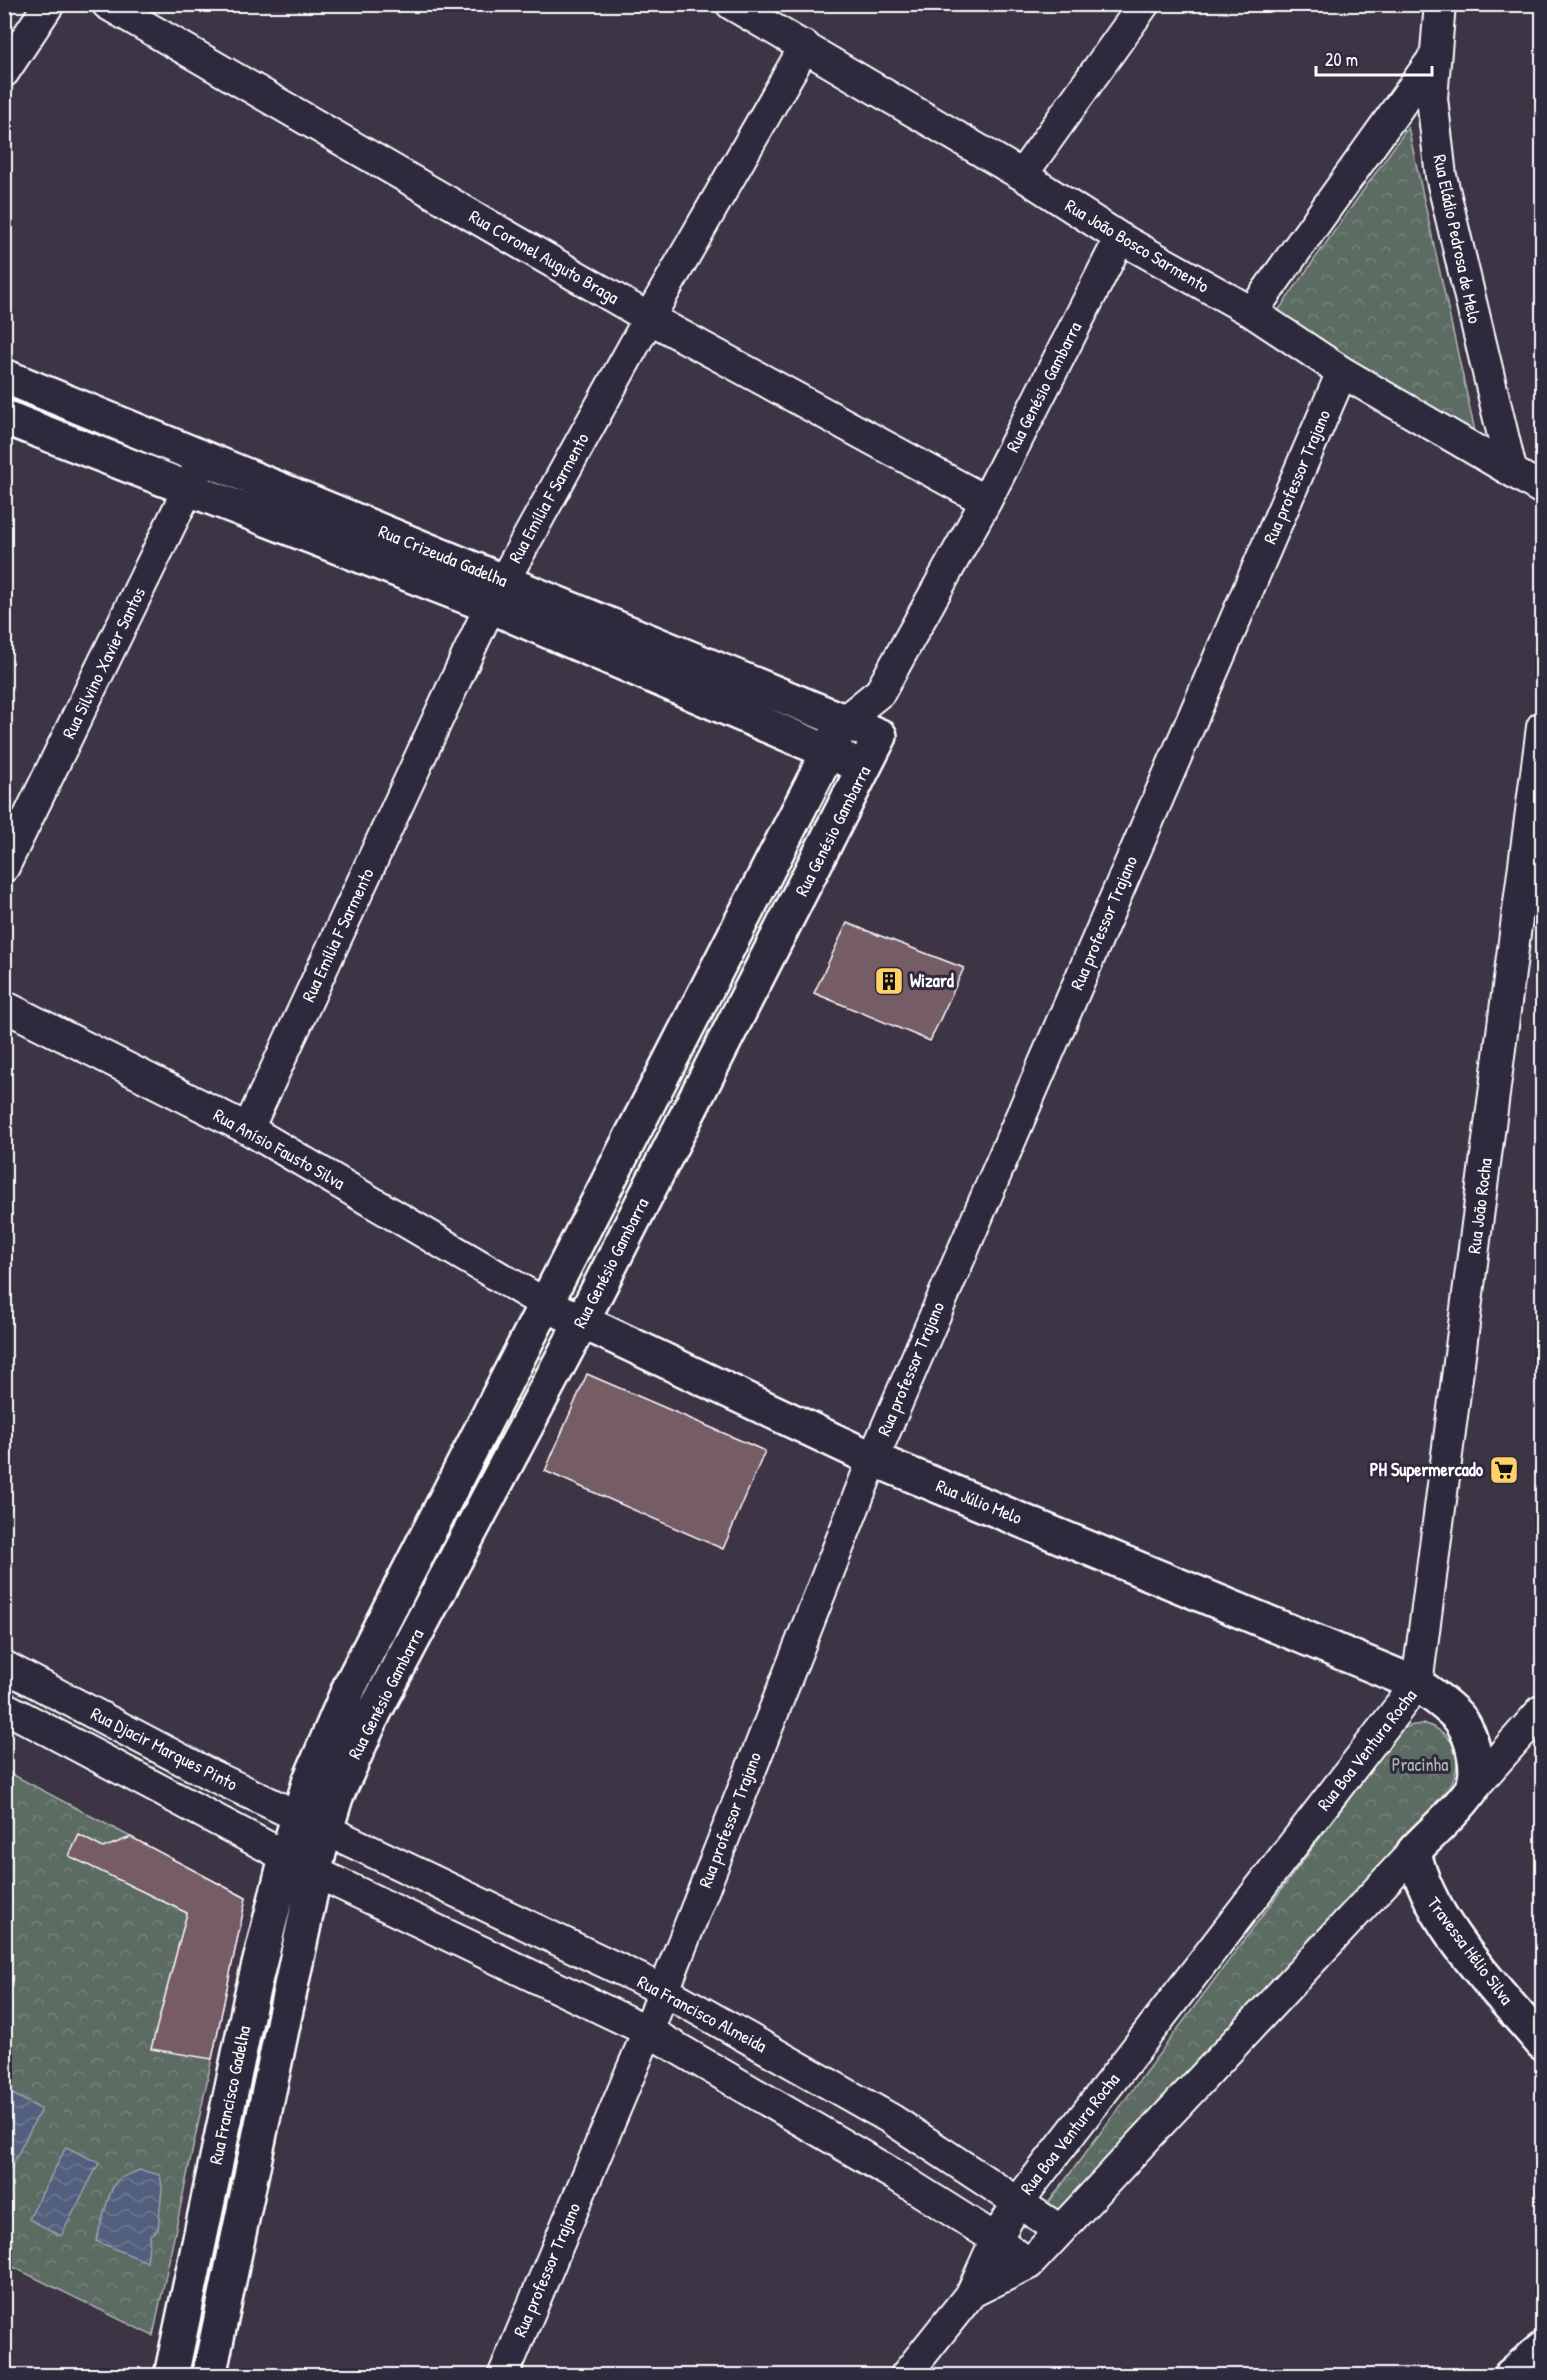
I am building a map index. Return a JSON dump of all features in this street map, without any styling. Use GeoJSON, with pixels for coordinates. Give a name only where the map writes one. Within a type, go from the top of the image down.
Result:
{"type":"FeatureCollection","features":[{"type":"Feature","properties":{"kind":"street"},"geometry":{"type":"LineString","coordinates":[[4,72],[48,4]]}},
{"type":"Feature","properties":{"kind":"street","name":"Rua Coronel Auguto Braga"},"geometry":{"type":"LineString","coordinates":[[107,4],[649,318],[986,501]]}},
{"type":"Feature","properties":{"kind":"street","name":"Rua João Bosco Sarmento"},"geometry":{"type":"LineString","coordinates":[[731,4],[1022,175],[1120,238],[1252,312],[1342,372],[1542,489]]}},
{"type":"Feature","properties":{"kind":"street"},"geometry":{"type":"LineString","coordinates":[[1022,175],[1144,4]]}},
{"type":"Feature","properties":{"kind":"street","name":"Rua Eládio Pedrosa de Melo"},"geometry":{"type":"LineString","coordinates":[[1440,4],[1432,98],[1441,176],[1511,469]]}},
{"type":"Feature","properties":{"kind":"street","name":"Rua Emília F Sarmento"},"geometry":{"type":"LineString","coordinates":[[248,1129],[497,593],[649,318],[805,46]]}},
{"type":"Feature","properties":{"kind":"street"},"geometry":{"type":"LineString","coordinates":[[1252,312],[1435,56]]}},
{"type":"Feature","properties":{"kind":"street","name":"Rua Genésio Gambarra"},"geometry":{"type":"LineString","coordinates":[[297,1816],[350,1686],[844,721],[880,692],[986,501],[1120,238]]}},
{"type":"Feature","properties":{"kind":"street","name":"Rua professor Trajano"},"geometry":{"type":"LineString","coordinates":[[503,2376],[648,2031],[873,1458],[1342,372]]}},
{"type":"Feature","properties":{"kind":"street","name":"Rua Crizeuda Gadelha"},"geometry":{"type":"LineString","coordinates":[[4,376],[203,458],[497,593],[865,768]]}},
{"type":"Feature","properties":{"kind":"street","name":"Rua Crizeuda Gadelha"},"geometry":{"type":"LineString","coordinates":[[4,417],[189,488],[497,593],[880,736]]}},
{"type":"Feature","properties":{"kind":"street","name":"Rua Silvino Xavier Santos"},"geometry":{"type":"LineString","coordinates":[[4,867],[203,458]]}},
{"type":"Feature","properties":{"kind":"street","name":"Rua Genésio Gambarra"},"geometry":{"type":"LineString","coordinates":[[325,1831],[351,1761],[375,1711],[582,1321],[865,768],[880,736],[880,692]]}},
{"type":"Feature","properties":{"kind":"street","name":"Rua João Rocha"},"geometry":{"type":"LineString","coordinates":[[1417,1684],[1542,727]]}},
{"type":"Feature","properties":{"kind":"street","name":"Rua Anísio Fausto Silva"},"geometry":{"type":"LineString","coordinates":[[4,1006],[248,1129],[547,1305]]}},
{"type":"Feature","properties":{"kind":"street","name":"Rua Júlio Melo"},"geometry":{"type":"LineString","coordinates":[[547,1305],[873,1458],[1417,1684]]}},
{"type":"Feature","properties":{"kind":"street","name":"Rua Djacir Marques Pinto"},"geometry":{"type":"LineString","coordinates":[[4,1666],[211,1775],[325,1831]]}},
{"type":"Feature","properties":{"kind":"street","name":"Rua Boa Ventura Rocha"},"geometry":{"type":"LineString","coordinates":[[905,2376],[972,2292],[996,2238],[1018,2202],[1417,1684],[1441,1701],[1461,1721],[1472,1749],[1476,1769],[1472,1789],[1029,2264],[972,2292]]}},
{"type":"Feature","properties":{"kind":"street","name":"Rua Djacir Marques Pinto"},"geometry":{"type":"LineString","coordinates":[[4,1707],[315,1872]]}},
{"type":"Feature","properties":{"kind":"street"},"geometry":{"type":"LineString","coordinates":[[1472,1789],[1542,1710]]}},
{"type":"Feature","properties":{"kind":"street"},"geometry":{"type":"LineString","coordinates":[[80,1747],[98,1715]]}},
{"type":"Feature","properties":{"kind":"street","name":"Rua Francisco Gadelha"},"geometry":{"type":"LineString","coordinates":[[171,2376],[235,2074],[297,1816]]}},
{"type":"Feature","properties":{"kind":"street","name":"Rua Francisco Gadelha"},"geometry":{"type":"LineString","coordinates":[[209,2376],[325,1831]]}},
{"type":"Feature","properties":{"kind":"street","name":"Rua Francisco Almeida"},"geometry":{"type":"LineString","coordinates":[[325,1831],[663,1990],[891,2118],[1060,2230]]}},
{"type":"Feature","properties":{"kind":"street","name":"Travessa Hélio Silva"},"geometry":{"type":"LineString","coordinates":[[1414,1851],[1419,1876],[1432,1905],[1471,1957],[1542,2043]]}},
{"type":"Feature","properties":{"kind":"street"},"geometry":{"type":"LineString","coordinates":[[315,1872],[648,2031],[802,2119],[996,2238],[1029,2264]]}},
{"type":"Feature","properties":{"kind":"street"},"geometry":{"type":"LineString","coordinates":[[235,2074],[271,2084]]}},
{"type":"Feature","properties":{"kind":"street"},"geometry":{"type":"LineString","coordinates":[[1510,2376],[1542,2349]]}},
{"type":"Feature","properties":{"kind":"green space"},"geometry":{"type":"Polygon","coordinates":[[[1408,127],[1478,445],[1268,325],[1408,127]]]}},
{"type":"Feature","properties":{"kind":"green space","name":"Pracinha"},"geometry":{"type":"Polygon","coordinates":[[[1426,1724],[1445,1735],[1455,1750],[1457,1768],[1449,1788],[1052,2237],[1034,2222],[1401,1729],[1426,1724]]]}},
{"type":"Feature","properties":{"kind":"green space"},"geometry":{"type":"Polygon","coordinates":[[[4,1770],[246,1898],[153,2336],[5,2263],[4,1770]]]}},
{"type":"Feature","properties":{"kind":"water"},"geometry":{"type":"Polygon","coordinates":[[[5,2090],[41,2109],[5,2179],[5,2090]]]}},
{"type":"Feature","properties":{"kind":"water"},"geometry":{"type":"Polygon","coordinates":[[[66,2147],[99,2163],[61,2236],[29,2219],[66,2147]]]}},
{"type":"Feature","properties":{"kind":"water"},"geometry":{"type":"Polygon","coordinates":[[[140,2170],[160,2175],[162,2188],[158,2229],[150,2235],[147,2262],[96,2241],[108,2200],[117,2181],[140,2170]]]}},
{"type":"Feature","properties":{"kind":"building","name":"Wizard"},"geometry":{"type":"Polygon","coordinates":[[[847,923],[964,968],[930,1041],[814,993],[847,923]]]}},
{"type":"Feature","properties":{"kind":"building"},"geometry":{"type":"Polygon","coordinates":[[[587,1374],[765,1451],[723,1549],[545,1471],[587,1374]]]}},
{"type":"Feature","properties":{"kind":"building"},"geometry":{"type":"Polygon","coordinates":[[[79,1835],[103,1848],[131,1837],[246,1898],[212,2059],[151,2049],[187,1913],[69,1856],[79,1835]]]}},
{"type":"Feature","properties":{"kind":"place","name":"Wizard"},"geometry":{"type":"Point","coordinates":[889,981]}},
{"type":"Feature","properties":{"kind":"place","name":"PH Supermercado"},"geometry":{"type":"Point","coordinates":[1504,1470]}}]}
